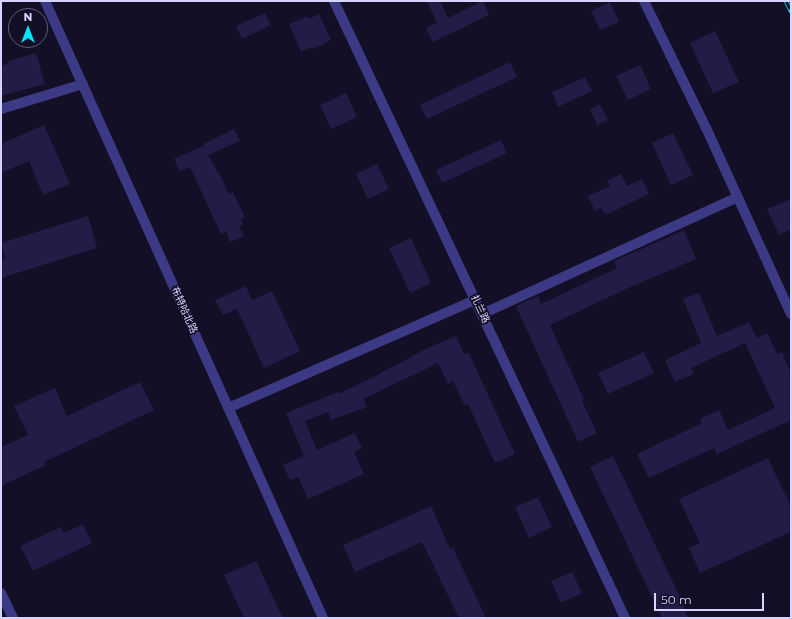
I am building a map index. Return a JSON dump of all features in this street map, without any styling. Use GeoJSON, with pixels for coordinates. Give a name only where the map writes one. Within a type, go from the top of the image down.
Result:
{"type":"FeatureCollection","features":[{"type":"Feature","properties":{"kind":"street","name":"布特哈北路"},"geometry":{"type":"LineString","coordinates":[[45,1],[323,618]]}},
{"type":"Feature","properties":{"kind":"street","name":"扎兰路"},"geometry":{"type":"LineString","coordinates":[[334,1],[625,618]]}},
{"type":"Feature","properties":{"kind":"street"},"geometry":{"type":"LineString","coordinates":[[644,1],[708,132],[791,314]]}},
{"type":"Feature","properties":{"kind":"street"},"geometry":{"type":"LineString","coordinates":[[1,109],[83,84]]}},
{"type":"Feature","properties":{"kind":"street"},"geometry":{"type":"LineString","coordinates":[[482,314],[738,197]]}},
{"type":"Feature","properties":{"kind":"street"},"geometry":{"type":"LineString","coordinates":[[228,408],[475,300]]}},
{"type":"Feature","properties":{"kind":"street"},"geometry":{"type":"LineString","coordinates":[[1,593],[12,618]]}},
{"type":"Feature","properties":{"kind":"building"},"geometry":{"type":"Polygon","coordinates":[[[427,1],[440,1],[448,18],[483,1],[489,15],[433,42],[426,28],[437,23],[427,1]]]}},
{"type":"Feature","properties":{"kind":"building"},"geometry":{"type":"Polygon","coordinates":[[[610,2],[619,22],[600,30],[591,11],[610,2]]]}},
{"type":"Feature","properties":{"kind":"building"},"geometry":{"type":"Polygon","coordinates":[[[265,13],[271,25],[242,39],[236,26],[265,13]]]}},
{"type":"Feature","properties":{"kind":"building"},"geometry":{"type":"Polygon","coordinates":[[[319,14],[331,40],[313,49],[312,47],[301,52],[289,24],[308,16],[309,19],[319,14]]]}},
{"type":"Feature","properties":{"kind":"building"},"geometry":{"type":"Polygon","coordinates":[[[715,31],[739,82],[713,93],[690,43],[715,31]]]}},
{"type":"Feature","properties":{"kind":"building"},"geometry":{"type":"Polygon","coordinates":[[[36,53],[45,84],[1,96],[1,66],[9,63],[9,61],[36,53]]]}},
{"type":"Feature","properties":{"kind":"building"},"geometry":{"type":"Polygon","coordinates":[[[510,62],[517,77],[427,119],[420,105],[510,62]]]}},
{"type":"Feature","properties":{"kind":"building"},"geometry":{"type":"Polygon","coordinates":[[[640,65],[651,89],[628,100],[616,76],[640,65]]]}},
{"type":"Feature","properties":{"kind":"building"},"geometry":{"type":"Polygon","coordinates":[[[585,77],[592,91],[558,107],[552,92],[585,77]]]}},
{"type":"Feature","properties":{"kind":"building"},"geometry":{"type":"Polygon","coordinates":[[[346,93],[357,117],[331,129],[320,105],[346,93]]]}},
{"type":"Feature","properties":{"kind":"building"},"geometry":{"type":"Polygon","coordinates":[[[600,104],[608,120],[597,125],[590,109],[600,104]]]}},
{"type":"Feature","properties":{"kind":"building"},"geometry":{"type":"Polygon","coordinates":[[[44,125],[70,184],[43,195],[29,161],[1,173],[1,144],[44,125]]]}},
{"type":"Feature","properties":{"kind":"building"},"geometry":{"type":"Polygon","coordinates":[[[234,129],[240,141],[208,155],[229,194],[233,192],[245,217],[241,219],[243,224],[239,226],[244,236],[230,242],[226,232],[221,234],[190,167],[180,171],[174,159],[203,146],[206,152],[203,144],[234,129]]]}},
{"type":"Feature","properties":{"kind":"building"},"geometry":{"type":"Polygon","coordinates":[[[673,133],[693,175],[671,185],[652,143],[673,133]]]}},
{"type":"Feature","properties":{"kind":"building"},"geometry":{"type":"Polygon","coordinates":[[[501,140],[507,153],[442,183],[436,170],[501,140]]]}},
{"type":"Feature","properties":{"kind":"building"},"geometry":{"type":"Polygon","coordinates":[[[377,164],[389,189],[368,199],[356,174],[377,164]]]}},
{"type":"Feature","properties":{"kind":"building"},"geometry":{"type":"Polygon","coordinates":[[[621,174],[627,186],[642,179],[649,194],[605,215],[601,208],[595,211],[588,196],[610,186],[607,181],[621,174]]]}},
{"type":"Feature","properties":{"kind":"building"},"geometry":{"type":"Polygon","coordinates":[[[791,199],[791,229],[779,235],[767,209],[791,199]]]}},
{"type":"Feature","properties":{"kind":"building"},"geometry":{"type":"Polygon","coordinates":[[[88,216],[97,248],[1,278],[1,261],[5,259],[1,243],[88,216]]]}},
{"type":"Feature","properties":{"kind":"building"},"geometry":{"type":"Polygon","coordinates":[[[684,230],[696,259],[626,289],[550,325],[584,400],[582,401],[597,433],[578,442],[516,306],[538,296],[541,304],[617,268],[614,261],[684,230]]]}},
{"type":"Feature","properties":{"kind":"building"},"geometry":{"type":"Polygon","coordinates":[[[411,238],[431,283],[410,293],[389,248],[411,238]]]}},
{"type":"Feature","properties":{"kind":"building"},"geometry":{"type":"Polygon","coordinates":[[[246,286],[252,300],[272,291],[300,351],[264,368],[237,309],[223,315],[215,300],[246,286]]]}},
{"type":"Feature","properties":{"kind":"building"},"geometry":{"type":"Polygon","coordinates":[[[699,293],[717,336],[749,322],[757,338],[767,333],[777,354],[782,352],[791,373],[791,420],[717,454],[714,448],[649,478],[637,454],[702,423],[700,419],[719,410],[728,430],[775,408],[745,343],[691,368],[694,374],[675,382],[665,360],[701,343],[683,299],[699,293]]]}},
{"type":"Feature","properties":{"kind":"building"},"geometry":{"type":"Polygon","coordinates":[[[456,336],[464,354],[469,353],[515,454],[495,463],[468,404],[465,406],[453,381],[448,384],[438,363],[363,399],[367,407],[331,420],[328,412],[305,421],[317,450],[355,433],[362,448],[354,452],[364,474],[308,499],[298,477],[290,480],[283,465],[304,456],[286,413],[338,392],[338,394],[380,374],[423,350],[456,336]]]}},
{"type":"Feature","properties":{"kind":"building"},"geometry":{"type":"Polygon","coordinates":[[[644,352],[654,373],[608,394],[598,373],[644,352]]]}},
{"type":"Feature","properties":{"kind":"building"},"geometry":{"type":"Polygon","coordinates":[[[140,382],[154,410],[44,462],[46,465],[1,486],[1,447],[28,435],[14,406],[55,388],[67,416],[140,382]]]}},
{"type":"Feature","properties":{"kind":"building"},"geometry":{"type":"Polygon","coordinates":[[[613,456],[679,595],[688,618],[662,618],[590,467],[613,456]]]}},
{"type":"Feature","properties":{"kind":"building"},"geometry":{"type":"Polygon","coordinates":[[[768,458],[791,507],[791,532],[700,573],[689,548],[700,543],[679,499],[768,458]]]}},
{"type":"Feature","properties":{"kind":"building"},"geometry":{"type":"Polygon","coordinates":[[[538,497],[552,527],[529,538],[515,507],[538,497]]]}},
{"type":"Feature","properties":{"kind":"building"},"geometry":{"type":"Polygon","coordinates":[[[431,506],[450,549],[453,548],[486,618],[459,618],[422,542],[355,572],[343,545],[431,506]]]}},
{"type":"Feature","properties":{"kind":"building"},"geometry":{"type":"Polygon","coordinates":[[[83,524],[92,543],[33,571],[20,546],[61,527],[64,533],[83,524]]]}},
{"type":"Feature","properties":{"kind":"building"},"geometry":{"type":"Polygon","coordinates":[[[256,561],[283,618],[244,618],[224,575],[256,561]]]}},
{"type":"Feature","properties":{"kind":"building"},"geometry":{"type":"Polygon","coordinates":[[[572,572],[582,593],[561,603],[551,581],[572,572]]]}},
{"type":"Feature","properties":{"kind":"railway"},"geometry":{"type":"LineString","coordinates":[[786,1],[791,11]]}}]}
